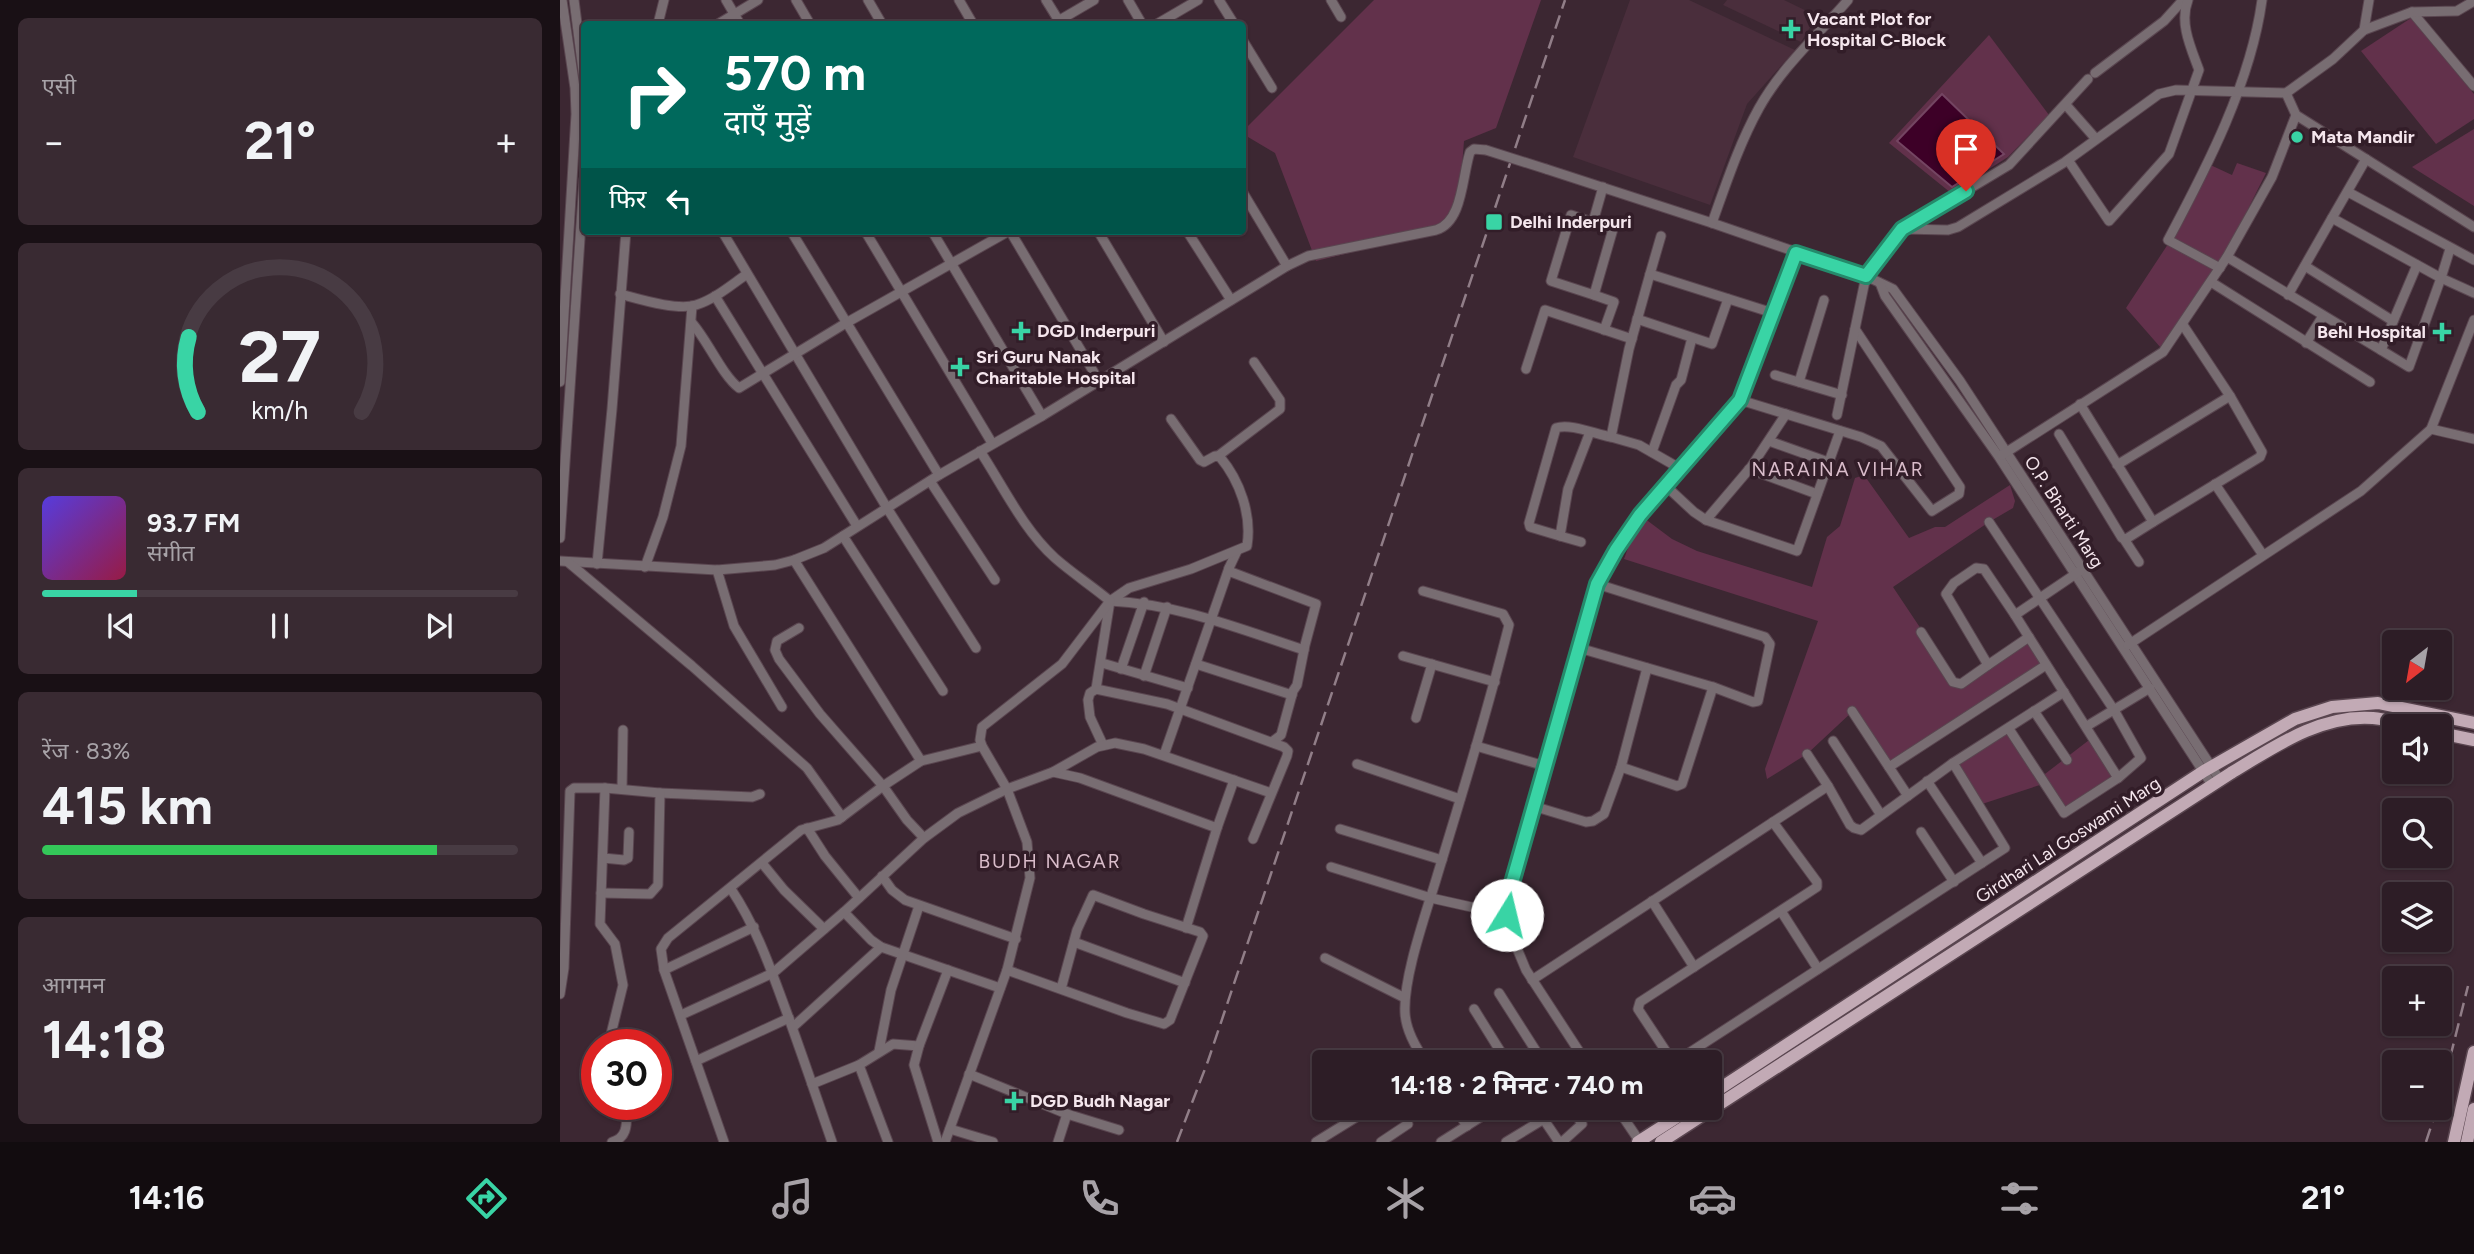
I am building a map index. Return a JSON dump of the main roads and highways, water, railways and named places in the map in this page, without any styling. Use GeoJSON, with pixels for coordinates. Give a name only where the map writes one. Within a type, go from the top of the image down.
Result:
{"type":"FeatureCollection","features":[{"type":"Feature","properties":{"kind":"main road","name":"Girdhari Lal Goswami Marg"},"geometry":{"type":"LineString","coordinates":[[1722,1087],[2209,768],[2295,719],[2332,707],[2378,703],[2474,723]]}},
{"type":"Feature","properties":{"kind":"main road","name":"Girdhari Lal Goswami Marg"},"geometry":{"type":"LineString","coordinates":[[1661,1142],[2216,782],[2291,737],[2335,721],[2382,720]]}},
{"type":"Feature","properties":{"kind":"main road"},"geometry":{"type":"LineString","coordinates":[[2452,735],[2474,740]]}},
{"type":"Feature","properties":{"kind":"main road"},"geometry":{"type":"LineString","coordinates":[[2454,1142],[2474,1052]]}},
{"type":"Feature","properties":{"kind":"main road"},"geometry":{"type":"LineString","coordinates":[[2467,1142],[2474,1109]]}},
{"type":"Feature","properties":{"kind":"main road"},"geometry":{"type":"LineString","coordinates":[[1640,1142],[1673,1120]]}},
{"type":"Feature","properties":{"kind":"railway"},"geometry":{"type":"LineString","coordinates":[[1177,1142],[1208,1061],[1565,0]]}},
{"type":"Feature","properties":{"kind":"railway"},"geometry":{"type":"LineString","coordinates":[[2452,1050],[2468,986]]}},
{"type":"Feature","properties":{"kind":"railway"},"geometry":{"type":"LineString","coordinates":[[2426,1142],[2433,1120]]}},
{"type":"Feature","properties":{"kind":"place","name":"Vacant Plot for Hospital C-Block"},"geometry":{"type":"Point","coordinates":[1791,29]}},
{"type":"Feature","properties":{"kind":"place","name":"Mata Mandir"},"geometry":{"type":"Point","coordinates":[2297,137]}},
{"type":"Feature","properties":{"kind":"place","name":"Delhi Inderpuri"},"geometry":{"type":"Point","coordinates":[1494,222]}},
{"type":"Feature","properties":{"kind":"place","name":"DGD Inderpuri"},"geometry":{"type":"Point","coordinates":[1021,331]}},
{"type":"Feature","properties":{"kind":"place","name":"Behl Hospital"},"geometry":{"type":"Point","coordinates":[2442,332]}},
{"type":"Feature","properties":{"kind":"place","name":"Sri Guru Nanak Charitable Hospital"},"geometry":{"type":"Point","coordinates":[960,367]}},
{"type":"Feature","properties":{"kind":"place","name":"DGD Budh Nagar"},"geometry":{"type":"Point","coordinates":[1014,1101]}},
{"type":"Feature","properties":{"kind":"district","name":"NARAINA VIHAR"},"geometry":{"type":"Point","coordinates":[1838,469]}},
{"type":"Feature","properties":{"kind":"district","name":"BUDH NAGAR"},"geometry":{"type":"Point","coordinates":[1050,861]}}]}
